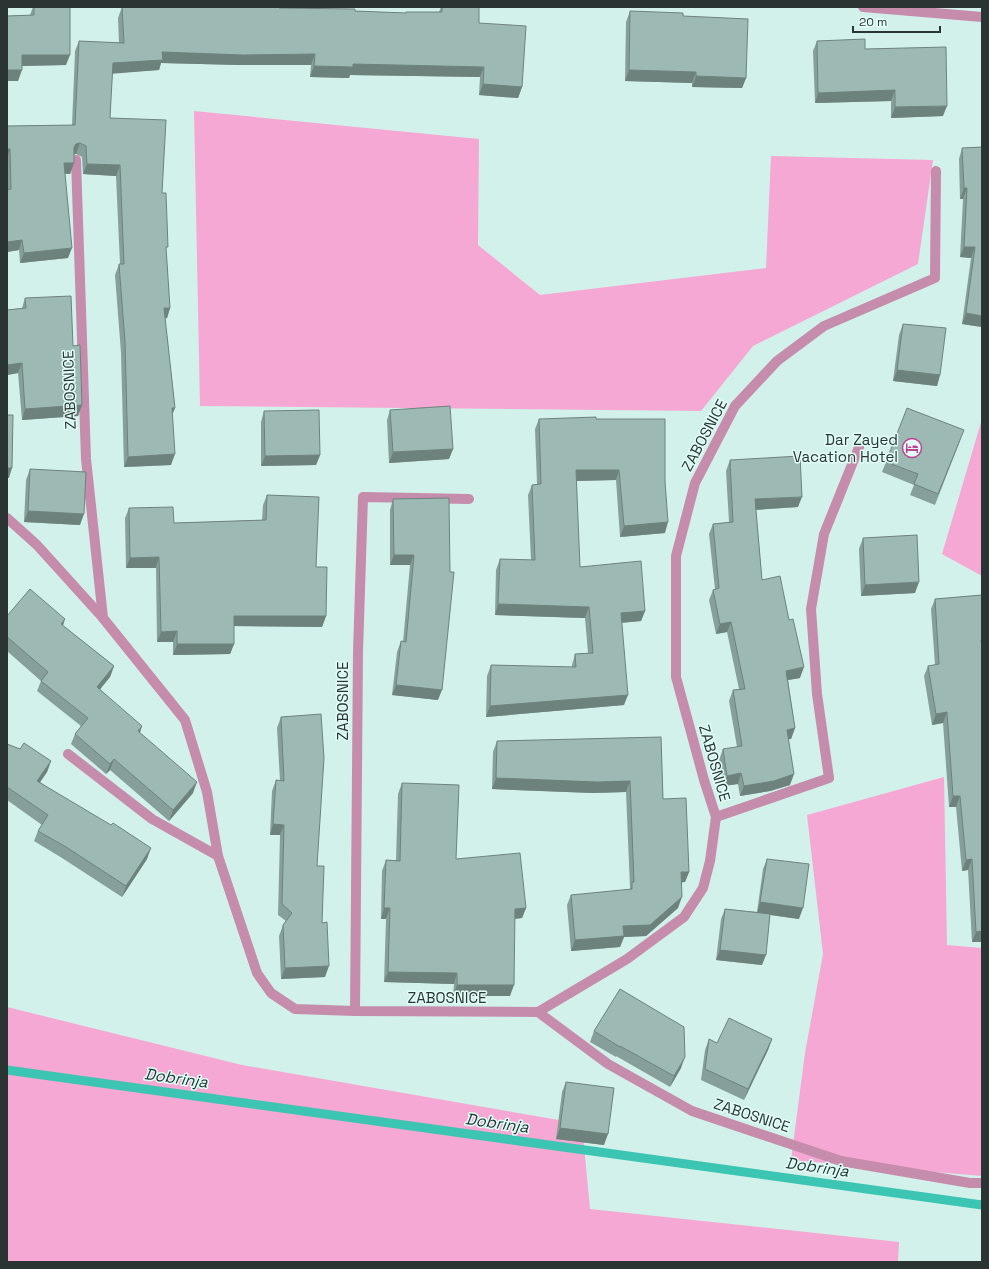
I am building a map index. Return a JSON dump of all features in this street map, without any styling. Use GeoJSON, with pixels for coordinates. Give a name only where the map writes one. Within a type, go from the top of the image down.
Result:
{"type":"FeatureCollection","features":[{"type":"Feature","properties":{"kind":"street"},"geometry":{"type":"LineString","coordinates":[[863,7],[982,16]]}},
{"type":"Feature","properties":{"kind":"street","name":"ZABOSNICE"},"geometry":{"type":"LineString","coordinates":[[76,160],[86,459],[103,618]]}},
{"type":"Feature","properties":{"kind":"street","name":"ZABOSNICE"},"geometry":{"type":"LineString","coordinates":[[7,518],[37,545],[103,618],[185,720],[207,792],[218,856],[257,973],[271,993],[295,1009],[355,1012],[538,1012],[627,958],[684,917],[703,888],[710,861],[716,817],[704,780],[676,677],[676,556],[696,483],[735,406],[777,361],[824,326],[935,278],[936,171]]}},
{"type":"Feature","properties":{"kind":"street","name":"ZABOSNICE"},"geometry":{"type":"LineString","coordinates":[[716,817],[829,778],[817,694],[811,609],[824,534],[859,447]]}},
{"type":"Feature","properties":{"kind":"street","name":"ZABOSNICE"},"geometry":{"type":"LineString","coordinates":[[355,1012],[358,652],[363,497],[469,499]]}},
{"type":"Feature","properties":{"kind":"street"},"geometry":{"type":"LineString","coordinates":[[68,754],[152,819],[218,856]]}},
{"type":"Feature","properties":{"kind":"street","name":"ZABOSNICE"},"geometry":{"type":"LineString","coordinates":[[538,1012],[608,1064],[692,1111],[841,1161],[970,1183],[982,1183]]}},
{"type":"Feature","properties":{"kind":"shaded area"},"geometry":{"type":"Polygon","coordinates":[[[194,111],[479,139],[478,245],[540,295],[766,268],[771,156],[933,160],[918,264],[753,346],[701,411],[200,406],[194,111]]]}},
{"type":"Feature","properties":{"kind":"shaded area"},"geometry":{"type":"Polygon","coordinates":[[[982,419],[982,576],[942,554],[982,419]]]}},
{"type":"Feature","properties":{"kind":"shaded area"},"geometry":{"type":"Polygon","coordinates":[[[944,777],[947,945],[982,948],[982,1176],[791,1160],[805,1053],[823,954],[807,815],[944,777]]]}},
{"type":"Feature","properties":{"kind":"shaded area"},"geometry":{"type":"Polygon","coordinates":[[[7,1007],[242,1065],[582,1124],[590,1209],[899,1242],[898,1262],[7,1262],[7,1007]]]}},
{"type":"Feature","properties":{"kind":"building"},"geometry":{"type":"Polygon","coordinates":[[[34,7],[70,7],[70,55],[22,55],[22,70],[7,70],[7,16],[34,15],[34,7]]]}},
{"type":"Feature","properties":{"kind":"building"},"geometry":{"type":"Polygon","coordinates":[[[122,7],[279,7],[355,9],[355,11],[406,13],[442,12],[442,7],[479,7],[479,23],[526,26],[522,87],[483,84],[484,67],[353,64],[353,67],[314,66],[315,54],[243,55],[162,52],[163,60],[113,63],[110,118],[166,120],[162,193],[166,193],[168,247],[166,247],[170,308],[164,308],[175,408],[172,408],[175,454],[128,457],[125,342],[119,264],[124,264],[120,165],[87,164],[86,146],[80,143],[76,144],[74,147],[74,163],[64,163],[72,248],[24,253],[22,240],[7,242],[7,190],[11,189],[10,149],[7,149],[7,126],[75,125],[79,41],[124,43],[122,7]]]}},
{"type":"Feature","properties":{"kind":"building"},"geometry":{"type":"Polygon","coordinates":[[[630,11],[683,13],[683,16],[748,19],[746,78],[696,76],[696,72],[629,70],[630,11]]]}},
{"type":"Feature","properties":{"kind":"building"},"geometry":{"type":"Polygon","coordinates":[[[865,39],[865,49],[946,47],[947,106],[895,107],[895,90],[818,93],[817,41],[865,39]]]}},
{"type":"Feature","properties":{"kind":"building"},"geometry":{"type":"Polygon","coordinates":[[[982,147],[982,316],[966,313],[975,247],[964,247],[967,188],[964,188],[962,148],[982,147]]]}},
{"type":"Feature","properties":{"kind":"building"},"geometry":{"type":"Polygon","coordinates":[[[71,296],[73,346],[80,345],[82,405],[25,409],[22,363],[7,365],[7,310],[26,308],[25,298],[71,296]]]}},
{"type":"Feature","properties":{"kind":"building"},"geometry":{"type":"Polygon","coordinates":[[[903,324],[946,328],[940,375],[897,370],[903,324]]]}},
{"type":"Feature","properties":{"kind":"building"},"geometry":{"type":"Polygon","coordinates":[[[450,406],[453,449],[393,452],[390,410],[450,406]]]}},
{"type":"Feature","properties":{"kind":"building"},"geometry":{"type":"Polygon","coordinates":[[[907,408],[964,430],[938,494],[914,484],[918,474],[886,462],[907,408]]]}},
{"type":"Feature","properties":{"kind":"building"},"geometry":{"type":"Polygon","coordinates":[[[319,410],[320,455],[265,456],[264,411],[319,410]]]}},
{"type":"Feature","properties":{"kind":"building"},"geometry":{"type":"Polygon","coordinates":[[[7,415],[13,415],[12,468],[7,468],[7,415]]]}},
{"type":"Feature","properties":{"kind":"building"},"geometry":{"type":"Polygon","coordinates":[[[596,417],[596,419],[665,419],[665,481],[668,522],[624,526],[619,470],[576,470],[580,567],[641,561],[645,611],[621,613],[628,695],[490,706],[491,665],[576,667],[575,654],[593,653],[589,607],[498,604],[500,559],[535,560],[532,485],[541,484],[539,419],[596,417]]]}},
{"type":"Feature","properties":{"kind":"building"},"geometry":{"type":"Polygon","coordinates":[[[800,456],[802,497],[755,499],[762,580],[780,576],[789,620],[793,619],[804,667],[786,671],[795,728],[787,730],[794,774],[774,781],[744,786],[741,773],[727,776],[723,749],[742,746],[733,690],[745,689],[731,622],[720,624],[713,590],[719,588],[713,524],[733,522],[730,460],[800,456]]]}},
{"type":"Feature","properties":{"kind":"building"},"geometry":{"type":"Polygon","coordinates":[[[30,469],[86,472],[84,514],[28,511],[30,469]]]}},
{"type":"Feature","properties":{"kind":"building"},"geometry":{"type":"Polygon","coordinates":[[[267,495],[319,497],[316,567],[327,567],[326,616],[234,616],[234,644],[177,644],[177,631],[161,632],[159,557],[130,558],[129,508],[173,507],[174,523],[266,520],[267,495]]]}},
{"type":"Feature","properties":{"kind":"building"},"geometry":{"type":"Polygon","coordinates":[[[449,498],[450,572],[454,572],[442,690],[396,685],[401,641],[406,642],[414,555],[394,555],[393,499],[449,498]]]}},
{"type":"Feature","properties":{"kind":"building"},"geometry":{"type":"Polygon","coordinates":[[[917,535],[919,582],[865,585],[863,538],[917,535]]]}},
{"type":"Feature","properties":{"kind":"building"},"geometry":{"type":"Polygon","coordinates":[[[30,589],[65,619],[61,624],[114,666],[97,687],[142,726],[138,731],[197,782],[173,810],[114,759],[110,764],[75,734],[88,718],[41,681],[48,672],[7,637],[7,616],[30,589]]]}},
{"type":"Feature","properties":{"kind":"building"},"geometry":{"type":"Polygon","coordinates":[[[982,595],[982,931],[976,932],[972,859],[966,860],[960,796],[953,796],[947,712],[936,714],[928,666],[939,664],[935,599],[982,595]]]}},
{"type":"Feature","properties":{"kind":"building"},"geometry":{"type":"Polygon","coordinates":[[[321,714],[324,758],[317,866],[324,866],[322,923],[327,922],[329,966],[285,968],[283,925],[292,913],[282,904],[284,825],[273,824],[276,780],[284,781],[281,717],[321,714]]]}},
{"type":"Feature","properties":{"kind":"building"},"geometry":{"type":"Polygon","coordinates":[[[661,737],[663,799],[686,798],[689,872],[681,872],[682,897],[650,925],[623,926],[624,936],[575,940],[571,895],[632,889],[632,882],[634,882],[630,781],[597,782],[496,778],[497,741],[661,737]]]}},
{"type":"Feature","properties":{"kind":"building"},"geometry":{"type":"Polygon","coordinates":[[[24,743],[51,761],[37,781],[111,825],[113,823],[151,848],[126,886],[66,847],[38,831],[48,815],[7,787],[7,744],[20,749],[24,743]]]}},
{"type":"Feature","properties":{"kind":"building"},"geometry":{"type":"Polygon","coordinates":[[[402,783],[459,785],[456,859],[520,853],[526,908],[515,909],[514,985],[457,985],[457,973],[388,972],[390,908],[384,908],[386,860],[400,861],[402,783]]]}},
{"type":"Feature","properties":{"kind":"building"},"geometry":{"type":"Polygon","coordinates":[[[767,859],[809,864],[803,908],[760,902],[767,859]]]}},
{"type":"Feature","properties":{"kind":"building"},"geometry":{"type":"Polygon","coordinates":[[[725,909],[770,914],[766,955],[720,950],[725,909]]]}},
{"type":"Feature","properties":{"kind":"building"},"geometry":{"type":"Polygon","coordinates":[[[620,989],[684,1027],[685,1057],[674,1076],[594,1031],[620,989]]]}},
{"type":"Feature","properties":{"kind":"building"},"geometry":{"type":"Polygon","coordinates":[[[729,1018],[772,1039],[748,1089],[705,1069],[709,1039],[717,1043],[729,1018]]]}},
{"type":"Feature","properties":{"kind":"building"},"geometry":{"type":"Polygon","coordinates":[[[566,1082],[614,1088],[608,1134],[560,1128],[566,1082]]]}},
{"type":"Feature","properties":{"kind":"waterway","name":"Dobrinja"},"geometry":{"type":"LineString","coordinates":[[7,1070],[982,1205]]}},
{"type":"Feature","properties":{"kind":"place","name":"Dar Zayed Vacation Hotel"},"geometry":{"type":"Point","coordinates":[912,448]}}]}
